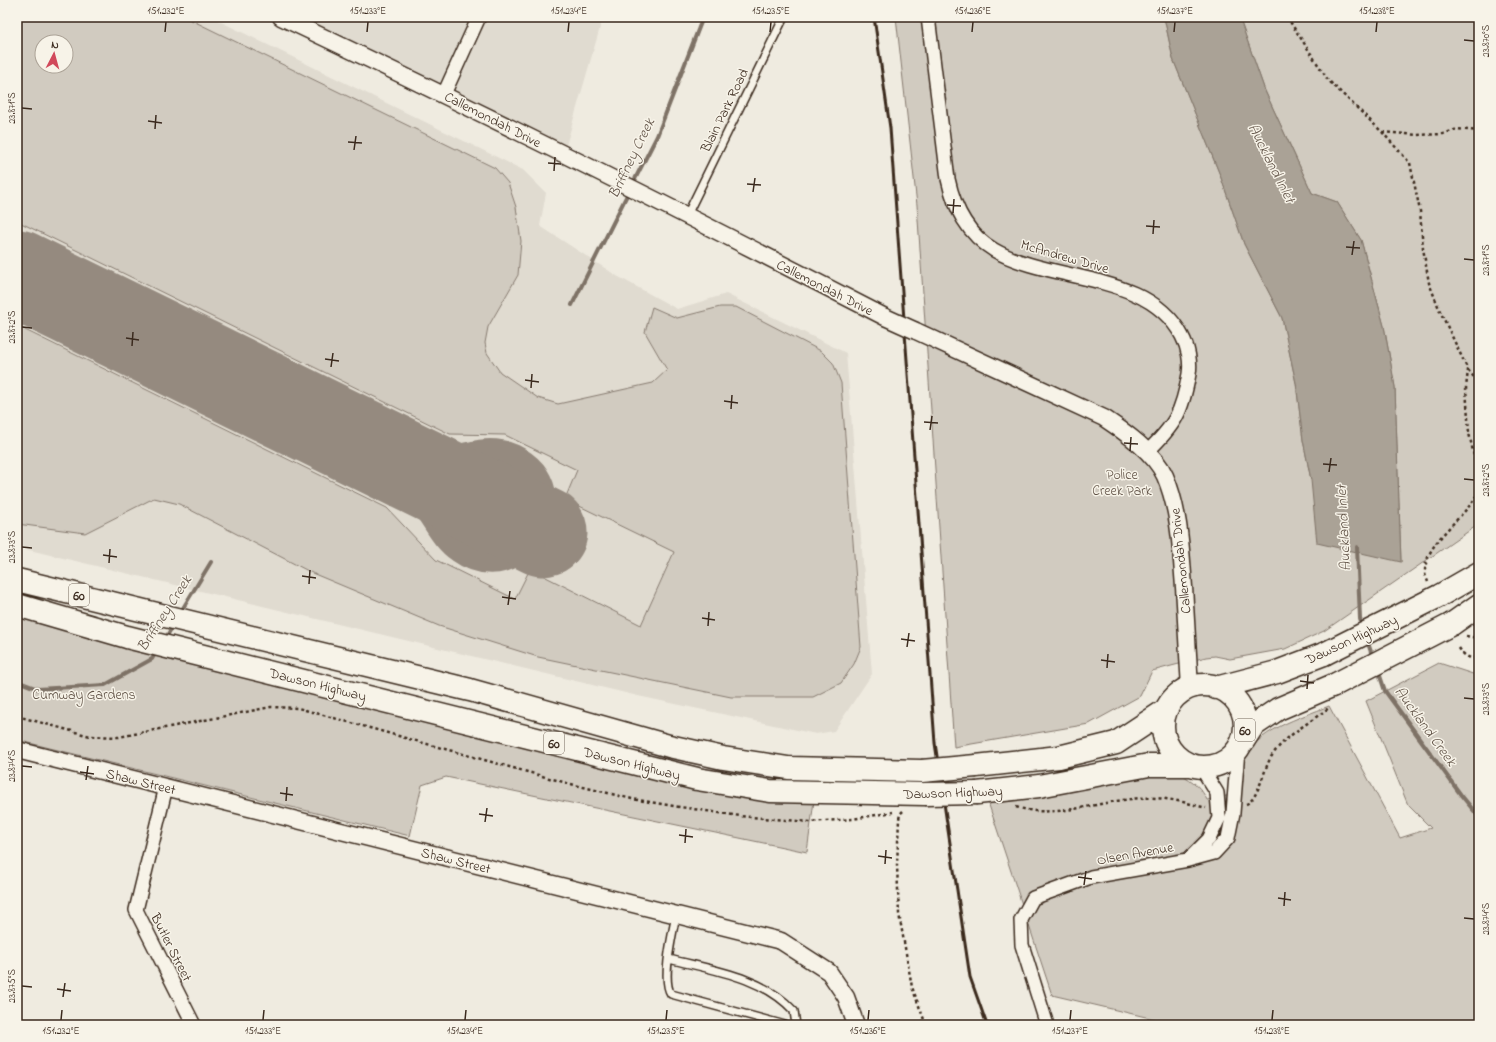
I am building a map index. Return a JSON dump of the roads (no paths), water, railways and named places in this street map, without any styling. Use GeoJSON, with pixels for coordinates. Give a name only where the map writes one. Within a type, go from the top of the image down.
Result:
{"type":"FeatureCollection","features":[{"type":"Feature","properties":{"kind":"highway","name":"Dawson Highway"},"geometry":{"type":"LineString","coordinates":[[1216,688],[1277,672],[1324,654],[1434,590],[1479,573]]}},
{"type":"Feature","properties":{"kind":"highway","name":"Dawson Highway"},"geometry":{"type":"LineString","coordinates":[[17,580],[470,690],[669,746],[723,758],[788,768],[922,771],[1059,758],[1116,744],[1166,710]]}},
{"type":"Feature","properties":{"kind":"highway","name":"Dawson Highway"},"geometry":{"type":"LineString","coordinates":[[17,605],[127,636],[697,779],[770,791],[977,794],[1039,786],[1149,765],[1195,766]]}},
{"type":"Feature","properties":{"kind":"highway","name":"60"},"geometry":{"type":"LineString","coordinates":[[1195,766],[1215,766],[1228,760],[1240,746],[1253,726],[1278,709],[1335,694],[1459,630],[1479,606]]}},
{"type":"Feature","properties":{"kind":"highway","name":"60"},"geometry":{"type":"LineString","coordinates":[[1166,710],[1176,696],[1190,688],[1203,686],[1216,688],[1228,694],[1238,704],[1244,716],[1245,730],[1240,746]]}},
{"type":"Feature","properties":{"kind":"highway"},"geometry":{"type":"LineString","coordinates":[[1166,710],[1163,723],[1164,736],[1169,748],[1178,758],[1195,766]]}},
{"type":"Feature","properties":{"kind":"street","name":"Callemondah Drive"},"geometry":{"type":"LineString","coordinates":[[281,17],[444,94],[687,215],[884,317],[1104,418],[1131,436],[1147,452],[1165,475],[1174,504],[1181,550],[1190,688]]}},
{"type":"Feature","properties":{"kind":"street"},"geometry":{"type":"LineString","coordinates":[[444,94],[479,17]]}},
{"type":"Feature","properties":{"kind":"street","name":"McAndrew Drive"},"geometry":{"type":"LineString","coordinates":[[928,17],[948,179],[952,198],[962,218],[976,235],[994,250],[1029,265],[1118,288],[1144,298],[1164,312],[1177,326],[1186,344],[1190,367],[1185,395],[1177,418],[1164,436],[1147,452]]}},
{"type":"Feature","properties":{"kind":"street","name":"Olsen Avenue"},"geometry":{"type":"LineString","coordinates":[[1047,1025],[1022,945],[1021,920],[1033,898],[1091,877],[1188,860],[1214,853],[1228,838],[1234,806],[1240,746]]}},
{"type":"Feature","properties":{"kind":"street","name":"Shaw Street"},"geometry":{"type":"LineString","coordinates":[[17,750],[781,941],[829,972],[846,997],[856,1025]]}},
{"type":"Feature","properties":{"kind":"street","name":"Olsen Avenue"},"geometry":{"type":"LineString","coordinates":[[1188,860],[1209,839],[1219,818],[1216,793],[1195,766]]}},
{"type":"Feature","properties":{"kind":"street","name":"Butler Street"},"geometry":{"type":"LineString","coordinates":[[166,787],[136,910],[194,1025]]}},
{"type":"Feature","properties":{"kind":"lane","name":"Blain Park Road"},"geometry":{"type":"LineString","coordinates":[[687,215],[784,17]]}},
{"type":"Feature","properties":{"kind":"lane"},"geometry":{"type":"LineString","coordinates":[[676,915],[668,959],[669,991],[674,996],[785,1025]]}},
{"type":"Feature","properties":{"kind":"lane"},"geometry":{"type":"LineString","coordinates":[[668,959],[735,976],[765,988],[794,1011],[796,1025]]}},
{"type":"Feature","properties":{"kind":"water"},"geometry":{"type":"Polygon","coordinates":[[[1164,17],[1239,17],[1265,91],[1312,193],[1337,202],[1361,240],[1384,326],[1395,387],[1401,562],[1317,543],[1311,480],[1303,440],[1296,383],[1282,318],[1244,244],[1220,175],[1173,59],[1164,17]]]}},
{"type":"Feature","properties":{"kind":"waterway","name":"Briffney Creek"},"geometry":{"type":"LineString","coordinates":[[632,185],[657,136],[703,17]]}},
{"type":"Feature","properties":{"kind":"waterway","name":"Briffney Creek"},"geometry":{"type":"LineString","coordinates":[[572,305],[629,191]]}},
{"type":"Feature","properties":{"kind":"waterway","name":"Auckland Inlet"},"geometry":{"type":"LineString","coordinates":[[1357,547],[1360,619],[1363,628]]}},
{"type":"Feature","properties":{"kind":"waterway","name":"Briffney Creek"},"geometry":{"type":"LineString","coordinates":[[180,613],[211,562]]}},
{"type":"Feature","properties":{"kind":"waterway","name":"Briffney Creek"},"geometry":{"type":"LineString","coordinates":[[165,639],[174,624]]}},
{"type":"Feature","properties":{"kind":"waterway","name":"Auckland Creek"},"geometry":{"type":"LineString","coordinates":[[1367,640],[1373,658]]}},
{"type":"Feature","properties":{"kind":"waterway","name":"Briffney Creek"},"geometry":{"type":"LineString","coordinates":[[17,681],[38,689],[105,685],[152,659],[157,651]]}},
{"type":"Feature","properties":{"kind":"waterway","name":"Auckland Creek"},"geometry":{"type":"LineString","coordinates":[[1378,670],[1385,691],[1461,795],[1479,817]]}},
{"type":"Feature","properties":{"kind":"railway"},"geometry":{"type":"LineString","coordinates":[[874,17],[890,128],[935,743],[970,977],[987,1025]]}},
{"type":"Feature","properties":{"kind":"park label","name":"Police Creek Park"},"geometry":{"type":"Point","coordinates":[1122,482]}},
{"type":"Feature","properties":{"kind":"park label","name":"Cumway Gardens"},"geometry":{"type":"Point","coordinates":[84,694]}}]}
